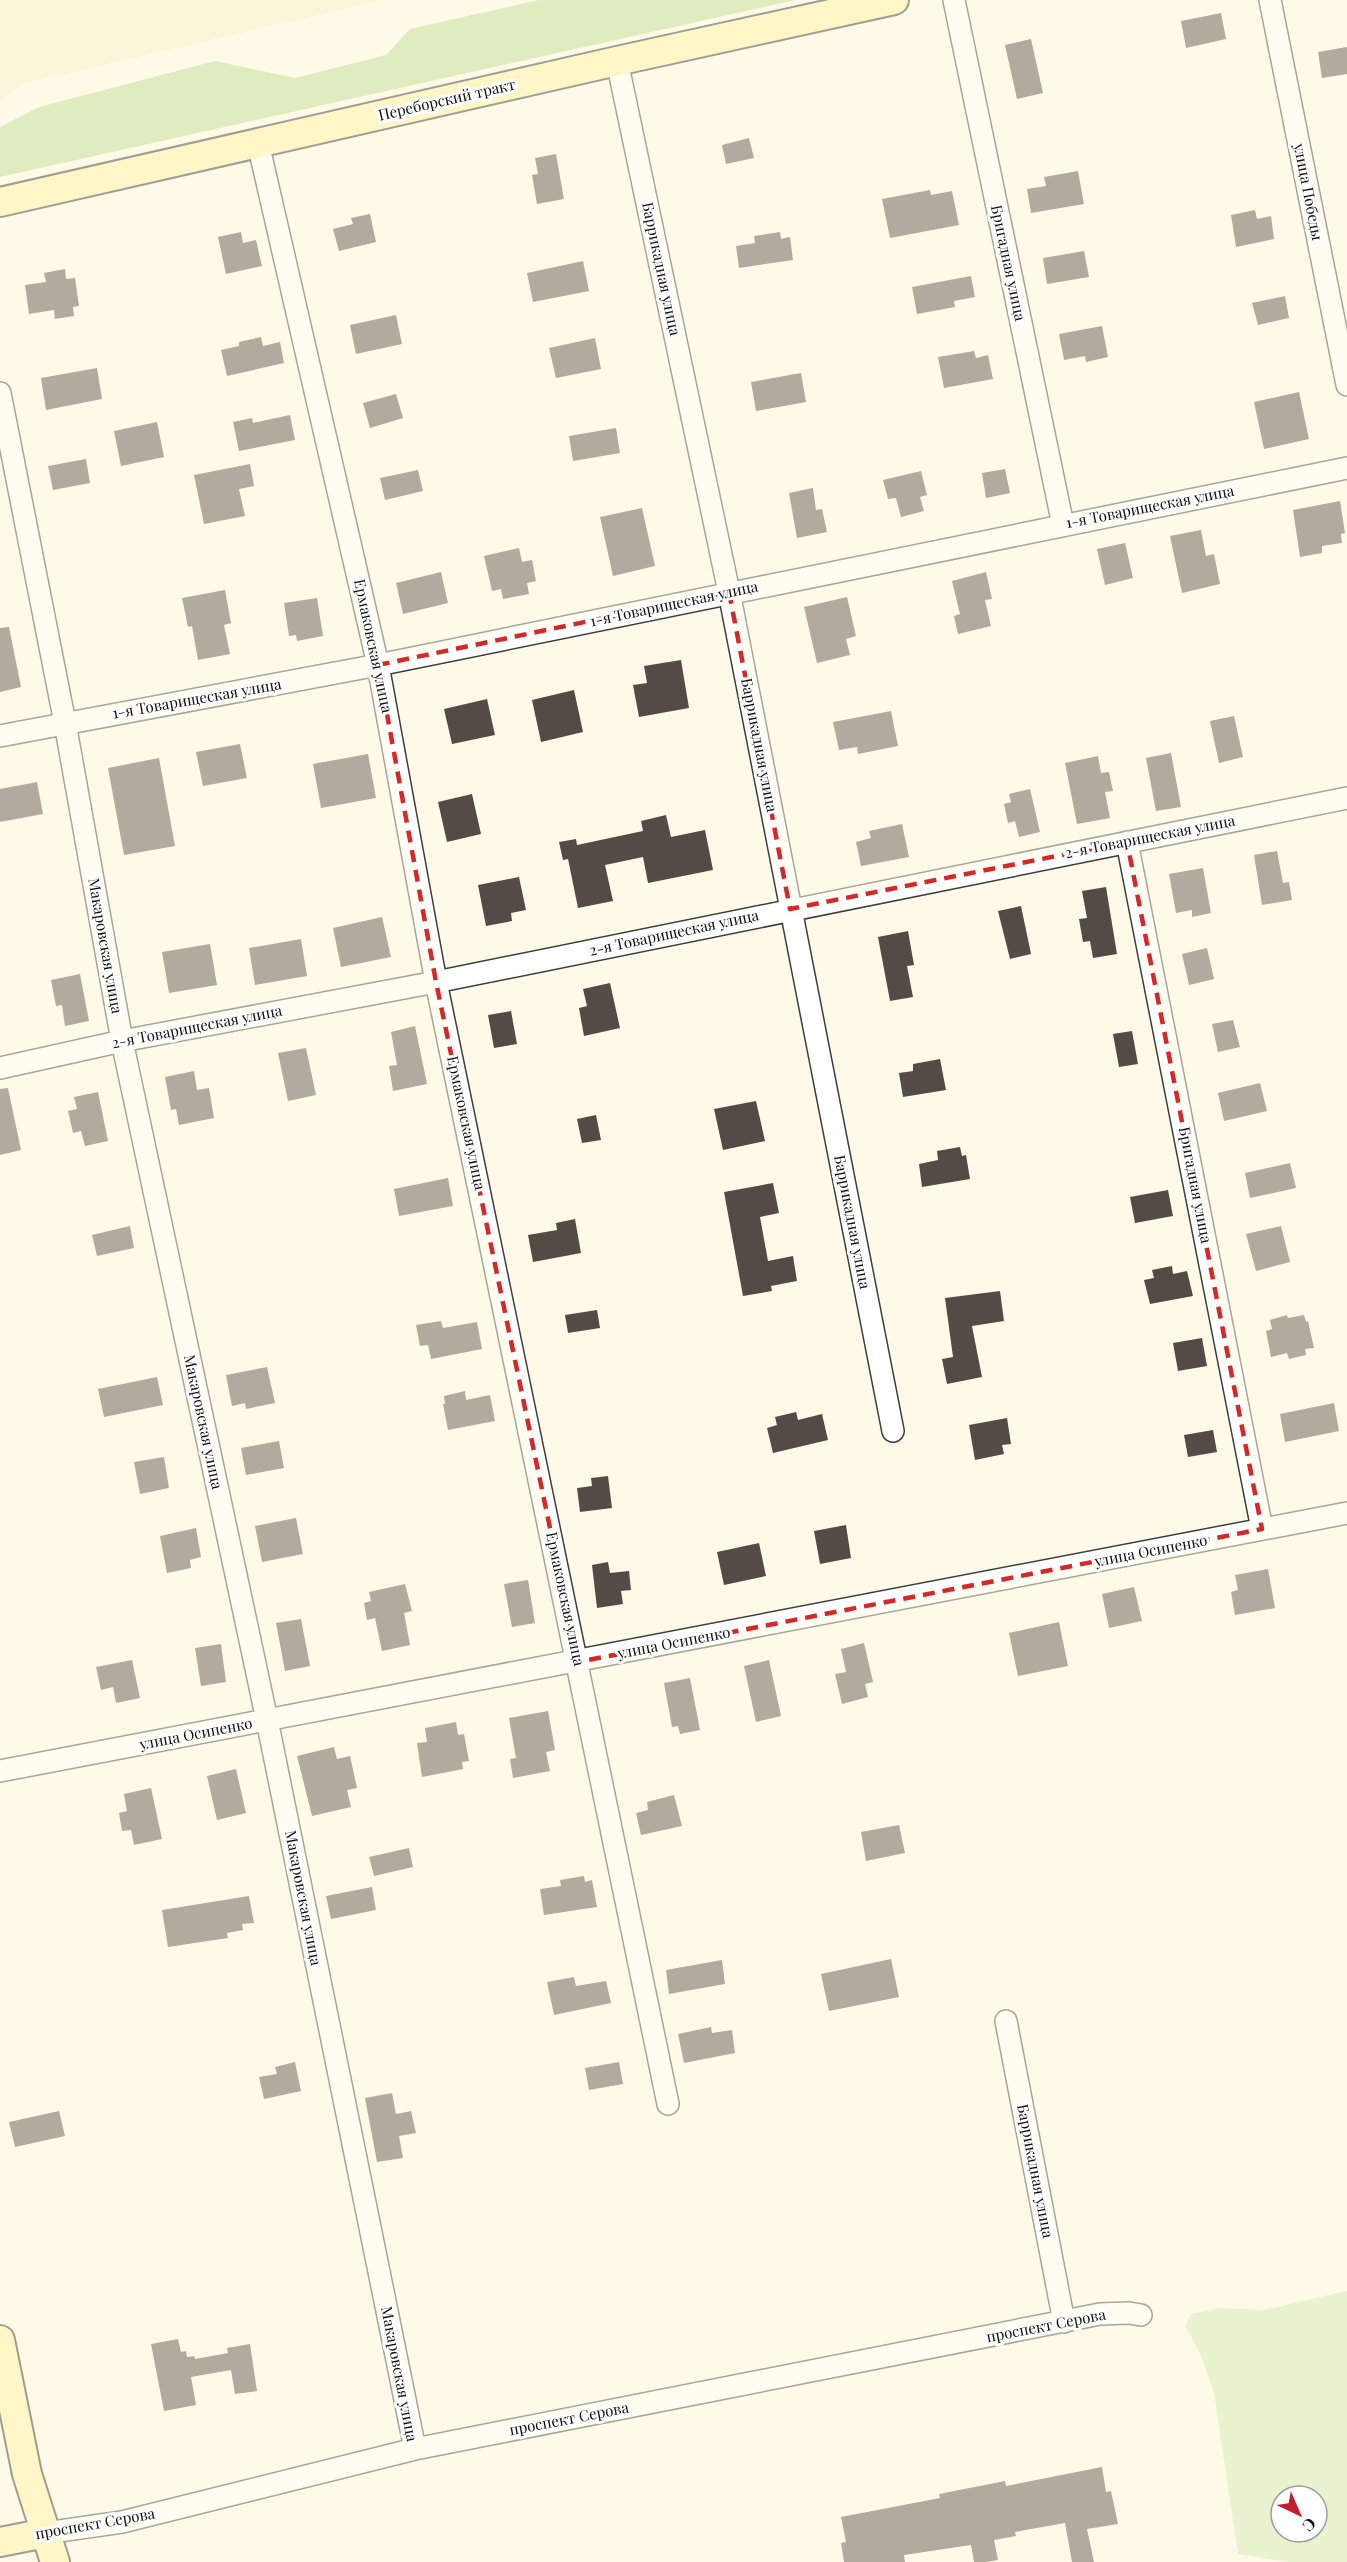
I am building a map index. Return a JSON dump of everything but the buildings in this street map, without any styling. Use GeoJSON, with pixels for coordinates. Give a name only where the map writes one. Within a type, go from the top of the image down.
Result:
{"type":"FeatureCollection","features":[{"type":"Feature","properties":{"kind":"main road","name":"Переборский тракт"},"geometry":{"type":"LineString","coordinates":[[0,202],[894,0]]}},
{"type":"Feature","properties":{"kind":"main road"},"geometry":{"type":"LineString","coordinates":[[0,2340],[27,2474],[55,2562]]}},
{"type":"Feature","properties":{"kind":"main road","name":"проспект Серова"},"geometry":{"type":"LineString","coordinates":[[0,2542],[46,2533]]}},
{"type":"Feature","properties":{"kind":"street","name":"Бригадная улица"},"geometry":{"type":"LineString","coordinates":[[954,0],[1063,525]]}},
{"type":"Feature","properties":{"kind":"street","name":"улица Победы"},"geometry":{"type":"LineString","coordinates":[[1270,0],[1347,385]]}},
{"type":"Feature","properties":{"kind":"street","name":"Баррикадная улица"},"geometry":{"type":"LineString","coordinates":[[617,61],[729,592],[893,1431]]}},
{"type":"Feature","properties":{"kind":"street","name":"Ермаковская улица"},"geometry":{"type":"LineString","coordinates":[[258,143],[378,665],[436,982],[668,2104]]}},
{"type":"Feature","properties":{"kind":"street","name":"Макаровская улица"},"geometry":{"type":"LineString","coordinates":[[0,393],[65,723],[122,1041],[267,1720],[414,2449]]}},
{"type":"Feature","properties":{"kind":"street","name":"1-я Товарищеская улица"},"geometry":{"type":"LineString","coordinates":[[0,736],[378,665],[1347,468]]}},
{"type":"Feature","properties":{"kind":"street","name":"2-я Товарищеская улица"},"geometry":{"type":"LineString","coordinates":[[0,1068],[122,1041],[436,982],[1347,798]]}},
{"type":"Feature","properties":{"kind":"street","name":"Бригадная улица"},"geometry":{"type":"LineString","coordinates":[[1127,842],[1262,1529]]}},
{"type":"Feature","properties":{"kind":"street","name":"улица Осипенко"},"geometry":{"type":"LineString","coordinates":[[0,1771],[1347,1513]]}},
{"type":"Feature","properties":{"kind":"street","name":"Баррикадная улица"},"geometry":{"type":"LineString","coordinates":[[1006,2021],[1064,2322]]}},
{"type":"Feature","properties":{"kind":"street","name":"проспект Серова"},"geometry":{"type":"LineString","coordinates":[[46,2533],[122,2522],[414,2449],[1064,2322],[1116,2313],[1141,2315]]}},
{"type":"Feature","properties":{"kind":"highlighted area"},"geometry":{"type":"Polygon","coordinates":[[[729,592],[790,909],[1127,842],[1262,1529],[578,1662],[436,982],[378,665],[729,592]]]}},
{"type":"Feature","properties":{"kind":"shaded area"},"geometry":{"type":"Polygon","coordinates":[[[0,0],[383,0],[26,83],[0,101],[0,0]]]}},
{"type":"Feature","properties":{"kind":"green space"},"geometry":{"type":"Polygon","coordinates":[[[539,0],[796,0],[0,177],[0,127],[39,107],[215,61],[295,78],[386,55],[410,29],[539,0]]]}},
{"type":"Feature","properties":{"kind":"green space"},"geometry":{"type":"Polygon","coordinates":[[[1347,2291],[1347,2562],[1288,2562],[1238,2554],[1214,2393],[1200,2353],[1185,2326],[1191,2314],[1220,2308],[1263,2310],[1347,2291]]]}}]}
